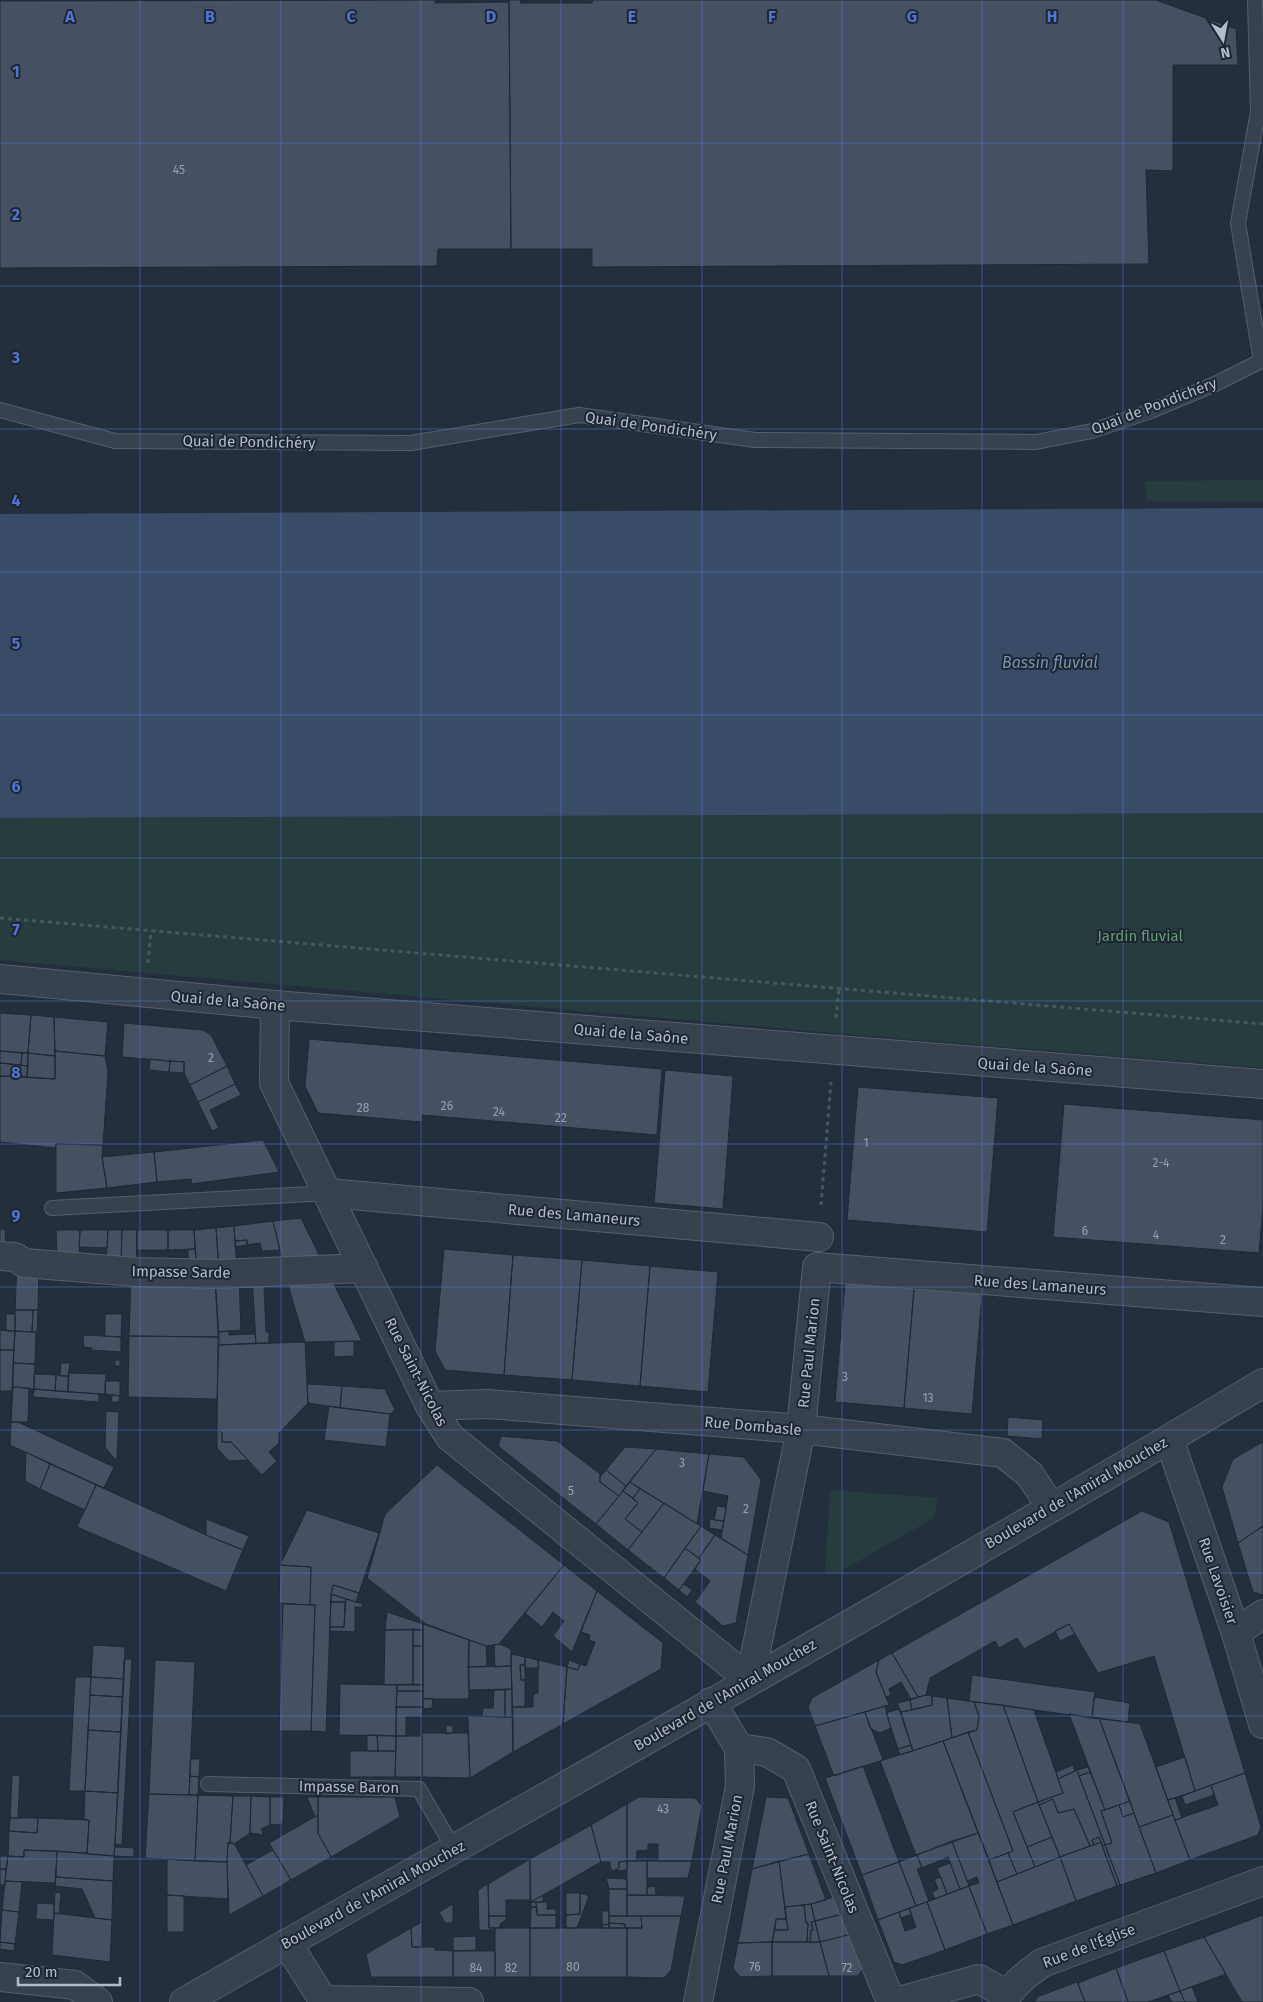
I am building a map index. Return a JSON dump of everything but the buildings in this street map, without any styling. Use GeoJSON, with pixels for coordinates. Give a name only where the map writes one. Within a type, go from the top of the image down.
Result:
{"type":"FeatureCollection","features":[{"type":"Feature","properties":{"kind":"street","name":"Quai de la Saône"},"geometry":{"type":"LineString","coordinates":[[0,979],[275,1005],[1263,1084]]}},
{"type":"Feature","properties":{"kind":"street","name":"Rue Saint-Nicolas"},"geometry":{"type":"LineString","coordinates":[[275,1005],[274,1083],[329,1193],[430,1406],[450,1437],[750,1680]]}},
{"type":"Feature","properties":{"kind":"street","name":"Rue des Lamaneurs"},"geometry":{"type":"LineString","coordinates":[[329,1193],[819,1238]]}},
{"type":"Feature","properties":{"kind":"street","name":"Impasse Sarde"},"geometry":{"type":"LineString","coordinates":[[0,1256],[15,1257],[24,1263],[136,1272],[218,1274],[364,1268]]}},
{"type":"Feature","properties":{"kind":"street","name":"Rue des Lamaneurs"},"geometry":{"type":"LineString","coordinates":[[817,1267],[1263,1302]]}},
{"type":"Feature","properties":{"kind":"street","name":"Rue Paul Marion"},"geometry":{"type":"LineString","coordinates":[[750,1680],[801,1429],[817,1267]]}},
{"type":"Feature","properties":{"kind":"street","name":"Boulevard de l'Amiral Mouchez"},"geometry":{"type":"LineString","coordinates":[[184,2002],[750,1680],[1263,1383]]}},
{"type":"Feature","properties":{"kind":"street","name":"Rue Dombasle"},"geometry":{"type":"LineString","coordinates":[[430,1406],[488,1404],[801,1429],[1003,1453],[1030,1475],[1051,1507]]}},
{"type":"Feature","properties":{"kind":"street","name":"Rue Lavoisier"},"geometry":{"type":"LineString","coordinates":[[1169,1439],[1236,1633],[1263,1724]]}},
{"type":"Feature","properties":{"kind":"street"},"geometry":{"type":"LineString","coordinates":[[1236,1633],[1263,1614]]}},
{"type":"Feature","properties":{"kind":"street","name":"Rue Paul Marion"},"geometry":{"type":"LineString","coordinates":[[698,2002],[740,1786],[739,1748],[711,1702]]}},
{"type":"Feature","properties":{"kind":"street","name":"Rue Saint-Nicolas"},"geometry":{"type":"LineString","coordinates":[[739,1748],[767,1752],[796,1769],[891,2002]]}},
{"type":"Feature","properties":{"kind":"street","name":"Rue de l'Église"},"geometry":{"type":"LineString","coordinates":[[896,2002],[979,1979],[1006,1999],[1022,1978],[1042,1963],[1263,1880]]}},
{"type":"Feature","properties":{"kind":"street"},"geometry":{"type":"LineString","coordinates":[[287,1943],[323,2001],[470,2002]]}},
{"type":"Feature","properties":{"kind":"street"},"geometry":{"type":"LineString","coordinates":[[0,1977],[75,1985],[98,2002]]}},
{"type":"Feature","properties":{"kind":"lane"},"geometry":{"type":"LineString","coordinates":[[1255,0],[1258,112],[1238,223],[1262,361]]}},
{"type":"Feature","properties":{"kind":"lane","name":"Quai de Pondichéry"},"geometry":{"type":"LineString","coordinates":[[0,410],[115,441],[411,443],[578,415],[754,440],[1036,442],[1092,431],[1148,412],[1213,385],[1262,361]]}},
{"type":"Feature","properties":{"kind":"lane"},"geometry":{"type":"LineString","coordinates":[[52,1208],[329,1193]]}},
{"type":"Feature","properties":{"kind":"lane","name":"Impasse Baron"},"geometry":{"type":"LineString","coordinates":[[208,1784],[419,1789],[454,1849]]}},
{"type":"Feature","properties":{"kind":"path"},"geometry":{"type":"LineString","coordinates":[[0,918],[1263,1024]]}},
{"type":"Feature","properties":{"kind":"path"},"geometry":{"type":"LineString","coordinates":[[819,1238],[834,1051]]}},
{"type":"Feature","properties":{"kind":"green space"},"geometry":{"type":"Polygon","coordinates":[[[1263,480],[1263,501],[1147,501],[1145,481],[1263,480]]]}},
{"type":"Feature","properties":{"kind":"green space","name":"Jardin fluvial"},"geometry":{"type":"Polygon","coordinates":[[[1263,813],[1263,1068],[866,1036],[0,960],[0,818],[1263,813]]]}},
{"type":"Feature","properties":{"kind":"green space"},"geometry":{"type":"Polygon","coordinates":[[[830,1490],[938,1498],[934,1518],[836,1574],[825,1573],[830,1490]]]}},
{"type":"Feature","properties":{"kind":"water","name":"Bassin fluvial"},"geometry":{"type":"Polygon","coordinates":[[[1263,508],[1263,813],[0,818],[0,514],[1263,508]]]}}]}
